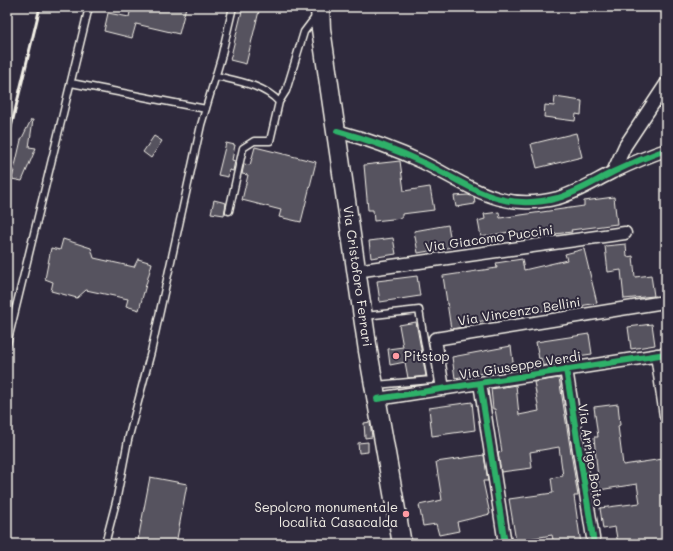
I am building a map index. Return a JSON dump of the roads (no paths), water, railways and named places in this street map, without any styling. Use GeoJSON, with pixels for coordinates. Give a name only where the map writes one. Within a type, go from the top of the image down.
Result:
{"type":"FeatureCollection","features":[{"type":"Feature","properties":{"kind":"main road","name":"Via Cristoforo Ferrari"},"geometry":{"type":"LineString","coordinates":[[320,9],[356,271],[402,544]]}},
{"type":"Feature","properties":{"kind":"street"},"geometry":{"type":"LineString","coordinates":[[613,172],[624,146],[666,84]]}},
{"type":"Feature","properties":{"kind":"street"},"geometry":{"type":"LineString","coordinates":[[337,131],[396,150],[423,162],[471,189],[507,201],[535,202],[566,195],[577,191],[613,172],[666,150]]}},
{"type":"Feature","properties":{"kind":"street","name":"Via Giacomo Puccini"},"geometry":{"type":"LineString","coordinates":[[356,271],[625,233]]}},
{"type":"Feature","properties":{"kind":"street","name":"Via Vincenzo Bellini"},"geometry":{"type":"LineString","coordinates":[[443,389],[435,339],[658,303]]}},
{"type":"Feature","properties":{"kind":"street"},"geometry":{"type":"LineString","coordinates":[[662,354],[666,416]]}},
{"type":"Feature","properties":{"kind":"street","name":"Via Giuseppe Verdi"},"geometry":{"type":"LineString","coordinates":[[376,392],[443,389],[662,354]]}},
{"type":"Feature","properties":{"kind":"street","name":"Via Arrigo Boito"},"geometry":{"type":"LineString","coordinates":[[566,369],[594,544]]}},
{"type":"Feature","properties":{"kind":"street"},"geometry":{"type":"LineString","coordinates":[[480,383],[504,544]]}},
{"type":"Feature","properties":{"kind":"lane"},"geometry":{"type":"LineString","coordinates":[[7,344],[90,7]]}},
{"type":"Feature","properties":{"kind":"lane"},"geometry":{"type":"LineString","coordinates":[[105,544],[116,502],[128,440],[155,336],[201,125],[216,76],[234,7]]}},
{"type":"Feature","properties":{"kind":"lane"},"geometry":{"type":"LineString","coordinates":[[229,211],[243,148],[254,141],[270,141],[279,102],[286,91],[304,32],[320,9]]}},
{"type":"Feature","properties":{"kind":"lane"},"geometry":{"type":"LineString","coordinates":[[216,76],[247,84],[272,94],[279,102]]}},
{"type":"Feature","properties":{"kind":"lane"},"geometry":{"type":"LineString","coordinates":[[71,83],[206,109]]}},
{"type":"Feature","properties":{"kind":"lane"},"geometry":{"type":"LineString","coordinates":[[364,316],[419,310],[430,380],[376,392]]}},
{"type":"Feature","properties":{"kind":"railway"},"geometry":{"type":"LineString","coordinates":[[7,144],[40,7]]}},
{"type":"Feature","properties":{"kind":"place","name":"Pitstop"},"geometry":{"type":"Point","coordinates":[396,356]}},
{"type":"Feature","properties":{"kind":"place","name":"Sepolcro monumentale località Casacalda"},"geometry":{"type":"Point","coordinates":[406,514]}}]}
